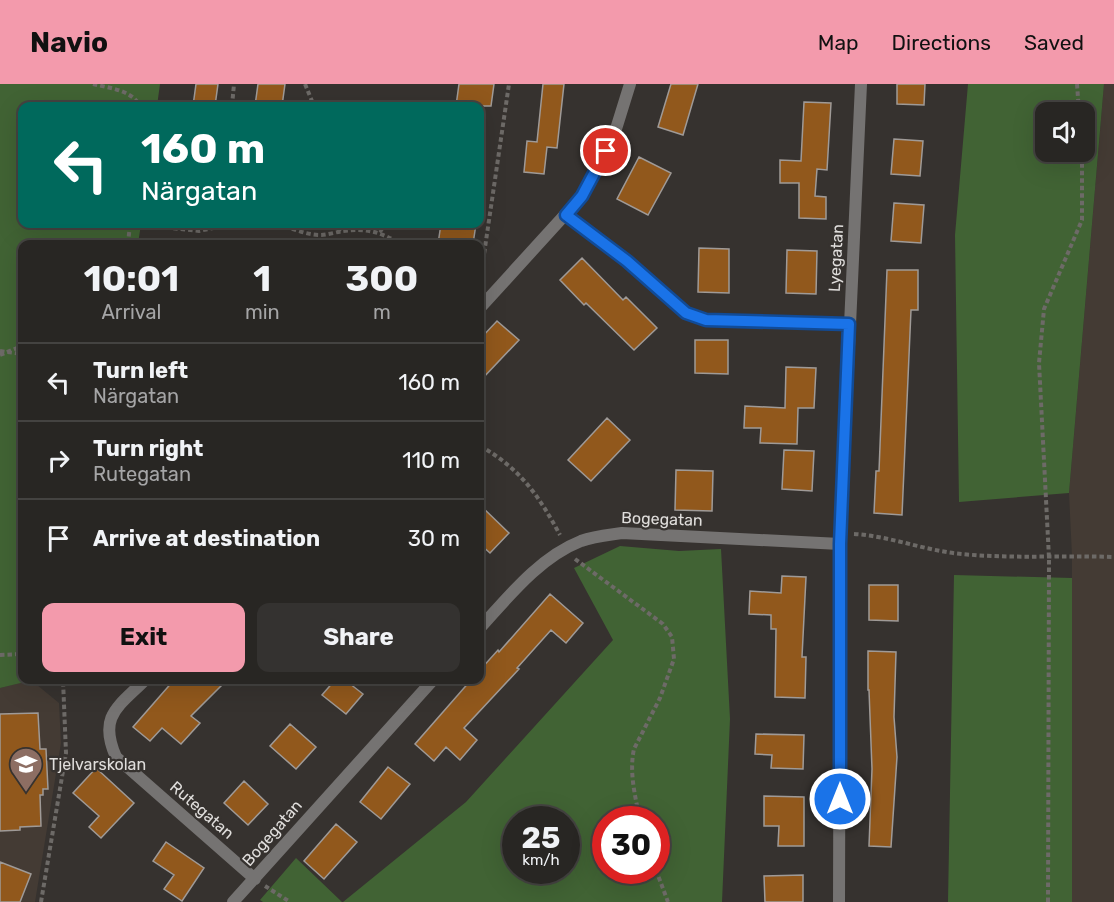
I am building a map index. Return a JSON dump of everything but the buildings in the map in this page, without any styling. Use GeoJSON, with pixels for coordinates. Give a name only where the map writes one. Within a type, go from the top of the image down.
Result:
{"type":"FeatureCollection","features":[{"type":"Feature","properties":{"kind":"street"},"geometry":{"type":"LineString","coordinates":[[484,304],[582,196],[616,129],[630,84]]}},
{"type":"Feature","properties":{"kind":"street","name":"Lyegatan"},"geometry":{"type":"LineString","coordinates":[[839,902],[841,539],[861,84]]}},
{"type":"Feature","properties":{"kind":"street"},"geometry":{"type":"LineString","coordinates":[[566,215],[627,261],[686,313],[706,320],[849,324]]}},
{"type":"Feature","properties":{"kind":"street","name":"Bogegatan"},"geometry":{"type":"LineString","coordinates":[[484,624],[520,584],[548,560],[581,541],[599,536],[622,533],[841,539]]}},
{"type":"Feature","properties":{"kind":"street","name":"Rutegatan"},"geometry":{"type":"LineString","coordinates":[[141,684],[114,712],[109,721],[110,744],[116,757],[255,879]]}},
{"type":"Feature","properties":{"kind":"street","name":"Bogegatan"},"geometry":{"type":"LineString","coordinates":[[233,902],[429,684]]}},
{"type":"Feature","properties":{"kind":"path"},"geometry":{"type":"LineString","coordinates":[[93,84],[127,93],[138,102]]}},
{"type":"Feature","properties":{"kind":"path"},"geometry":{"type":"LineString","coordinates":[[232,102],[234,84]]}},
{"type":"Feature","properties":{"kind":"path"},"geometry":{"type":"LineString","coordinates":[[305,84],[312,102]]}},
{"type":"Feature","properties":{"kind":"path"},"geometry":{"type":"LineString","coordinates":[[484,254],[508,84]]}},
{"type":"Feature","properties":{"kind":"path"},"geometry":{"type":"LineString","coordinates":[[1077,84],[1078,102]]}},
{"type":"Feature","properties":{"kind":"path"},"geometry":{"type":"LineString","coordinates":[[1048,902],[1049,558],[1039,363],[1044,309],[1082,220],[1082,162]]}},
{"type":"Feature","properties":{"kind":"path"},"geometry":{"type":"LineString","coordinates":[[168,228],[192,231],[206,228]]}},
{"type":"Feature","properties":{"kind":"path"},"geometry":{"type":"LineString","coordinates":[[290,228],[320,235],[367,230],[382,233],[394,240]]}},
{"type":"Feature","properties":{"kind":"path"},"geometry":{"type":"LineString","coordinates":[[338,232],[340,228]]}},
{"type":"Feature","properties":{"kind":"path"},"geometry":{"type":"LineString","coordinates":[[378,228],[382,233]]}},
{"type":"Feature","properties":{"kind":"path"},"geometry":{"type":"LineString","coordinates":[[0,353],[18,348]]}},
{"type":"Feature","properties":{"kind":"path"},"geometry":{"type":"LineString","coordinates":[[6,352],[18,354]]}},
{"type":"Feature","properties":{"kind":"path"},"geometry":{"type":"LineString","coordinates":[[484,448],[521,477],[542,500],[576,562],[656,618],[672,637],[674,659],[660,698],[632,757],[638,806]]}},
{"type":"Feature","properties":{"kind":"path"},"geometry":{"type":"LineString","coordinates":[[841,539],[858,534],[961,554],[1049,558],[1114,557]]}},
{"type":"Feature","properties":{"kind":"path"},"geometry":{"type":"LineString","coordinates":[[0,655],[18,654]]}},
{"type":"Feature","properties":{"kind":"path"},"geometry":{"type":"LineString","coordinates":[[41,902],[66,753],[63,684]]}},
{"type":"Feature","properties":{"kind":"path"},"geometry":{"type":"LineString","coordinates":[[255,879],[290,902]]}},
{"type":"Feature","properties":{"kind":"path"},"geometry":{"type":"LineString","coordinates":[[661,884],[668,902]]}},
{"type":"Feature","properties":{"kind":"shaded area"},"geometry":{"type":"Polygon","coordinates":[[[1104,84],[1114,84],[1114,902],[1072,902],[1072,556],[1069,493],[1104,84]]]}},
{"type":"Feature","properties":{"kind":"shaded area","name":"Tjelvarskolan"},"geometry":{"type":"Polygon","coordinates":[[[18,683],[36,684],[59,703],[61,743],[35,902],[0,902],[0,688],[18,683]]]}},
{"type":"Feature","properties":{"kind":"green space"},"geometry":{"type":"Polygon","coordinates":[[[0,84],[160,84],[158,102],[18,102],[18,228],[140,228],[139,240],[18,240],[18,684],[0,688],[0,84]]]}},
{"type":"Feature","properties":{"kind":"green space"},"geometry":{"type":"Polygon","coordinates":[[[968,84],[1104,84],[1069,493],[959,502],[955,235],[968,84]]]}},
{"type":"Feature","properties":{"kind":"green space"},"geometry":{"type":"Polygon","coordinates":[[[620,546],[679,551],[721,549],[730,719],[722,902],[343,902],[466,802],[613,640],[574,568],[620,546]]]}},
{"type":"Feature","properties":{"kind":"green space"},"geometry":{"type":"Polygon","coordinates":[[[954,575],[1072,578],[1072,902],[948,902],[954,575]]]}},
{"type":"Feature","properties":{"kind":"green space"},"geometry":{"type":"Polygon","coordinates":[[[296,858],[342,902],[263,902],[260,900],[296,858]]]}},
{"type":"Feature","properties":{"kind":"place","name":"Tjelvarskolan"},"geometry":{"type":"Point","coordinates":[26,793]}},
{"type":"Feature","properties":{"kind":"route"},"geometry":{"type":"LineString","coordinates":[[606,151],[582,196],[566,215],[627,261],[686,313],[706,320],[849,324],[840,544],[840,799]]}}]}
